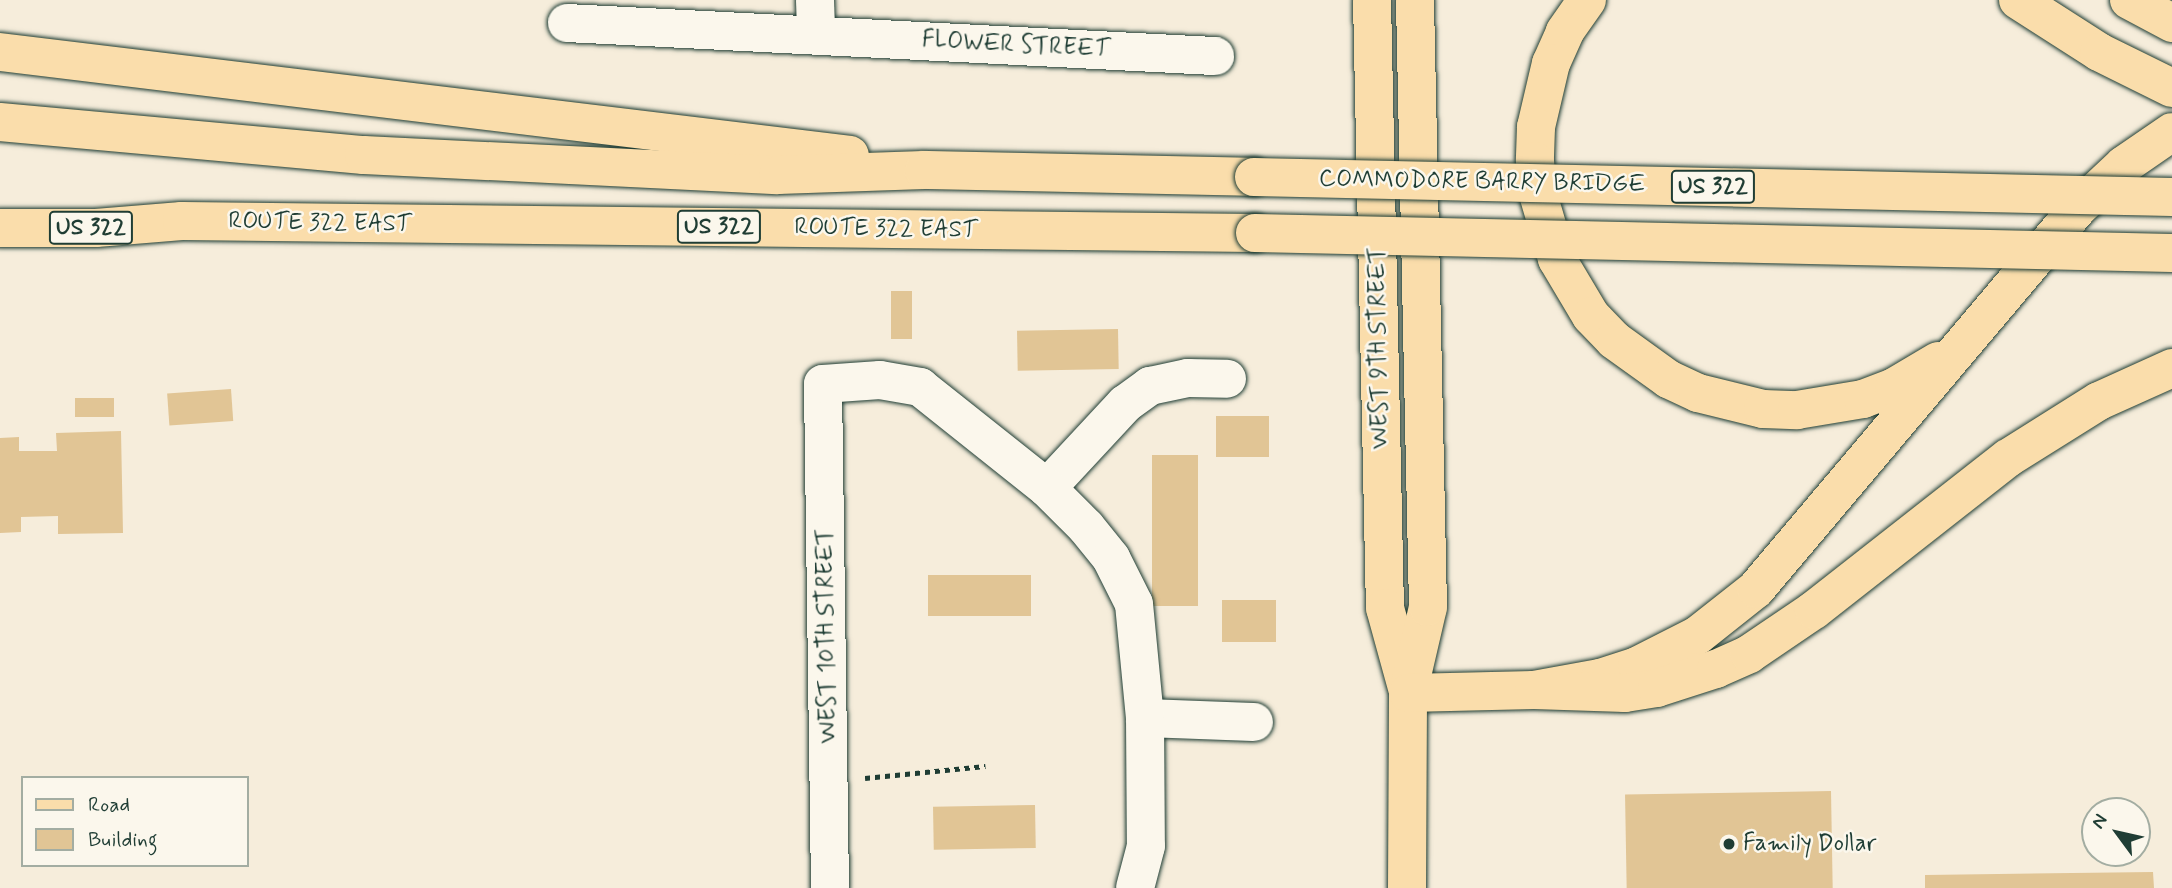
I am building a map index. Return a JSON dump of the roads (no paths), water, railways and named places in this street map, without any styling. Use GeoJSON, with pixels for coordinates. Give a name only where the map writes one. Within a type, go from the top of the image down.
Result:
{"type":"FeatureCollection","features":[{"type":"Feature","properties":{"kind":"main road","name":"WEST 9TH STREET"},"geometry":{"type":"LineString","coordinates":[[1372,0],[1385,608],[1408,693]]}},
{"type":"Feature","properties":{"kind":"main road","name":"WEST 9TH STREET"},"geometry":{"type":"LineString","coordinates":[[1407,888],[1408,693],[1428,607],[1415,0]]}},
{"type":"Feature","properties":{"kind":"main road"},"geometry":{"type":"LineString","coordinates":[[1587,0],[1565,32],[1541,95],[1536,127],[1536,172],[1545,227],[1557,259],[1585,306],[1614,340],[1668,379],[1698,393],[1741,405],[1797,410],[1852,402],[1894,387],[1967,341]]}},
{"type":"Feature","properties":{"kind":"main road"},"geometry":{"type":"LineString","coordinates":[[2018,0],[2099,52],[2172,88]]}},
{"type":"Feature","properties":{"kind":"main road"},"geometry":{"type":"LineString","coordinates":[[2129,0],[2172,23]]}},
{"type":"Feature","properties":{"kind":"main road"},"geometry":{"type":"LineString","coordinates":[[0,52],[828,150],[924,170]]}},
{"type":"Feature","properties":{"kind":"main road","name":"US 322"},"geometry":{"type":"LineString","coordinates":[[0,122],[364,155],[778,175],[924,170]]}},
{"type":"Feature","properties":{"kind":"main road"},"geometry":{"type":"LineString","coordinates":[[1534,690],[1600,678],[1637,666],[1698,635],[1727,614],[1783,561],[2099,186],[2172,132]]}},
{"type":"Feature","properties":{"kind":"main road","name":"COMMODORE BARRY BRIDGE"},"geometry":{"type":"LineString","coordinates":[[924,170],[2172,197]]}},
{"type":"Feature","properties":{"kind":"main road"},"geometry":{"type":"LineString","coordinates":[[0,208],[96,211],[182,221]]}},
{"type":"Feature","properties":{"kind":"main road","name":"US 322"},"geometry":{"type":"LineString","coordinates":[[0,228],[96,228],[182,221]]}},
{"type":"Feature","properties":{"kind":"main road","name":"ROUTE 322 EAST"},"geometry":{"type":"LineString","coordinates":[[182,221],[1255,233],[2172,253]]}},
{"type":"Feature","properties":{"kind":"main road"},"geometry":{"type":"LineString","coordinates":[[1408,693],[1534,690],[1595,694],[1657,688],[1707,673],[1749,654],[1814,610],[2008,458],[2099,401],[2172,368]]}},
{"type":"Feature","properties":{"kind":"street","name":"FLOWER STREET"},"geometry":{"type":"LineString","coordinates":[[567,23],[815,17],[1215,56]]}},
{"type":"Feature","properties":{"kind":"street"},"geometry":{"type":"LineString","coordinates":[[1135,888],[1146,846],[1145,718],[1134,604],[1111,558],[1086,527],[1047,488],[1125,404],[1150,386],[1188,378],[1227,379]]}},
{"type":"Feature","properties":{"kind":"street","name":"WEST 10TH STREET"},"geometry":{"type":"LineString","coordinates":[[830,888],[823,384],[880,380],[920,387],[1047,488]]}},
{"type":"Feature","properties":{"kind":"street"},"geometry":{"type":"LineString","coordinates":[[1145,718],[1254,722]]}},
{"type":"Feature","properties":{"kind":"place","name":"Family Dollar"},"geometry":{"type":"Point","coordinates":[1729,844]}}]}
